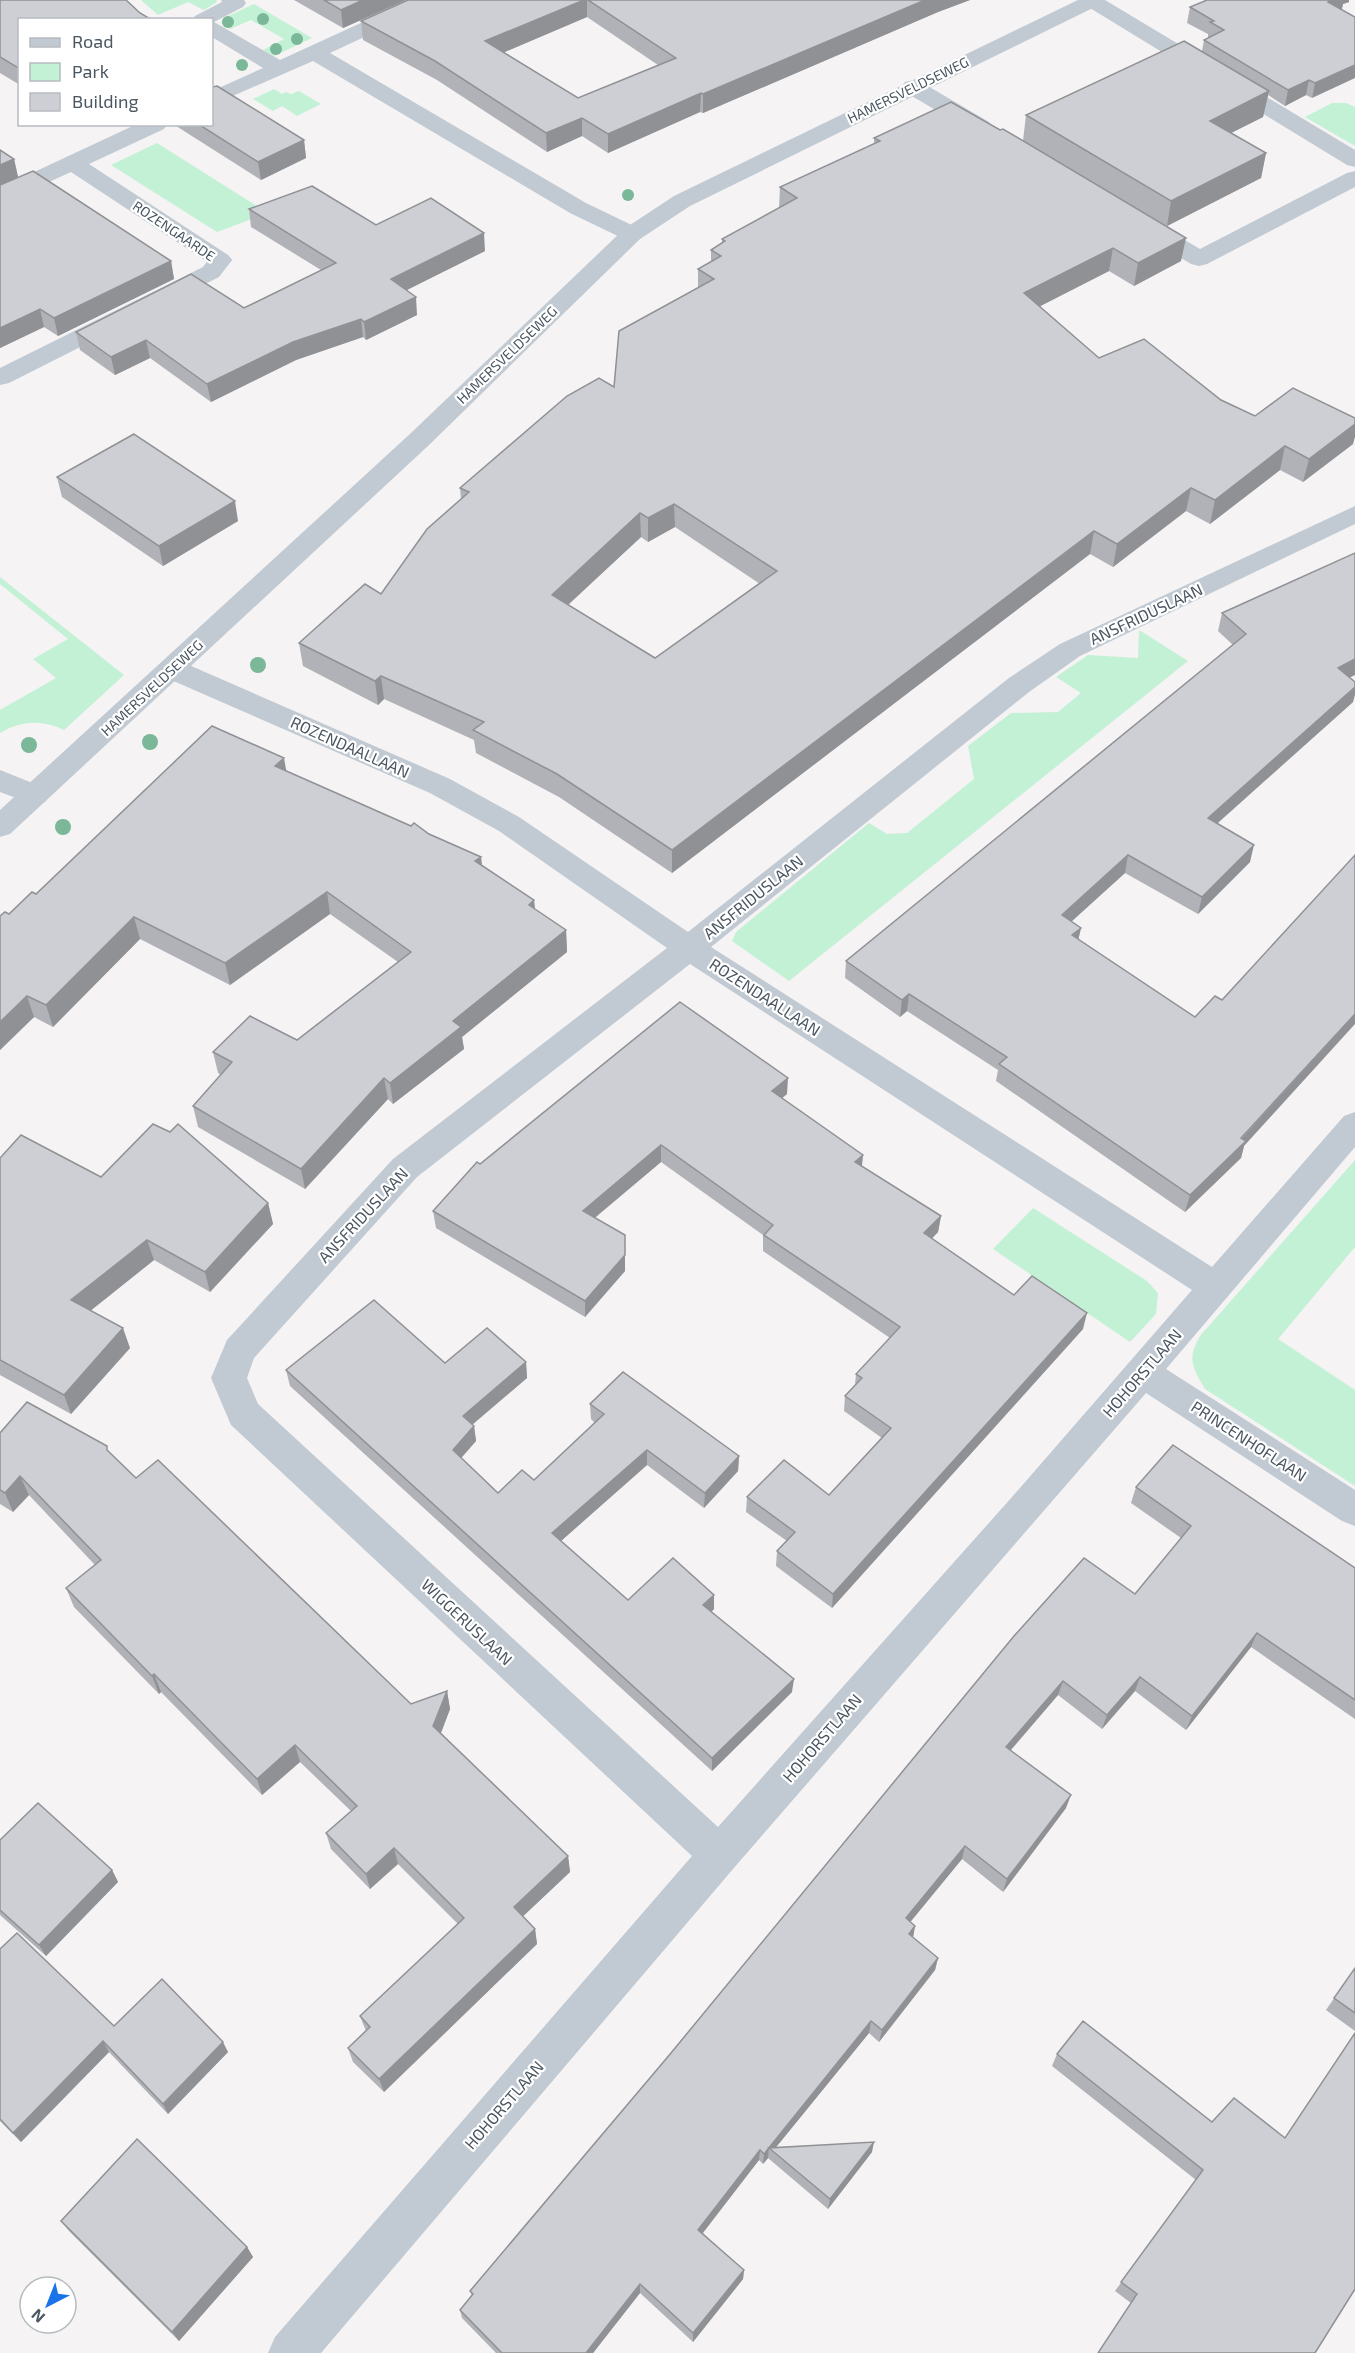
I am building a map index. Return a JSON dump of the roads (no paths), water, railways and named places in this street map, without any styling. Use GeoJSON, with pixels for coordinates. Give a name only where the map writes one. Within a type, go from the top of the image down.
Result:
{"type":"FeatureCollection","features":[{"type":"Feature","properties":{"kind":"street"},"geometry":{"type":"LineString","coordinates":[[206,18],[236,3],[231,0]]}},
{"type":"Feature","properties":{"kind":"street"},"geometry":{"type":"LineString","coordinates":[[213,99],[428,0]]}},
{"type":"Feature","properties":{"kind":"street"},"geometry":{"type":"LineString","coordinates":[[1093,0],[1355,160]]}},
{"type":"Feature","properties":{"kind":"street","name":"HAMERSVELDSEWEG"},"geometry":{"type":"LineString","coordinates":[[0,827],[420,440],[632,234],[682,201],[1093,0]]}},
{"type":"Feature","properties":{"kind":"street"},"geometry":{"type":"LineString","coordinates":[[213,29],[278,68]]}},
{"type":"Feature","properties":{"kind":"street"},"geometry":{"type":"LineString","coordinates":[[315,53],[578,208],[632,234]]}},
{"type":"Feature","properties":{"kind":"street"},"geometry":{"type":"LineString","coordinates":[[913,87],[995,136]]}},
{"type":"Feature","properties":{"kind":"street"},"geometry":{"type":"LineString","coordinates":[[0,198],[152,126]]}},
{"type":"Feature","properties":{"kind":"street","name":"ROZENGAARDE"},"geometry":{"type":"LineString","coordinates":[[0,378],[211,273],[220,260],[72,163]]}},
{"type":"Feature","properties":{"kind":"street"},"geometry":{"type":"LineString","coordinates":[[1128,216],[1199,259],[1355,178]]}},
{"type":"Feature","properties":{"kind":"street","name":"ANSFRIDUSLAAN"},"geometry":{"type":"LineString","coordinates":[[229,1378],[239,1350],[405,1168],[689,948],[1018,685],[1070,650],[1355,514]]}},
{"type":"Feature","properties":{"kind":"street","name":"ROZENDAALLAAN"},"geometry":{"type":"LineString","coordinates":[[172,669],[440,786],[476,804],[509,824],[689,948],[1216,1287]]}},
{"type":"Feature","properties":{"kind":"street"},"geometry":{"type":"LineString","coordinates":[[0,780],[34,795]]}},
{"type":"Feature","properties":{"kind":"street","name":"HOHORSTLAAN"},"geometry":{"type":"LineString","coordinates":[[291,2353],[719,1855],[1143,1372],[1355,1125]]}},
{"type":"Feature","properties":{"kind":"street","name":"PRINCENHOFLAAN"},"geometry":{"type":"LineString","coordinates":[[1143,1372],[1355,1510]]}},
{"type":"Feature","properties":{"kind":"street","name":"WIGGERUSLAAN"},"geometry":{"type":"LineString","coordinates":[[229,1378],[244,1414],[719,1855]]}}]}
